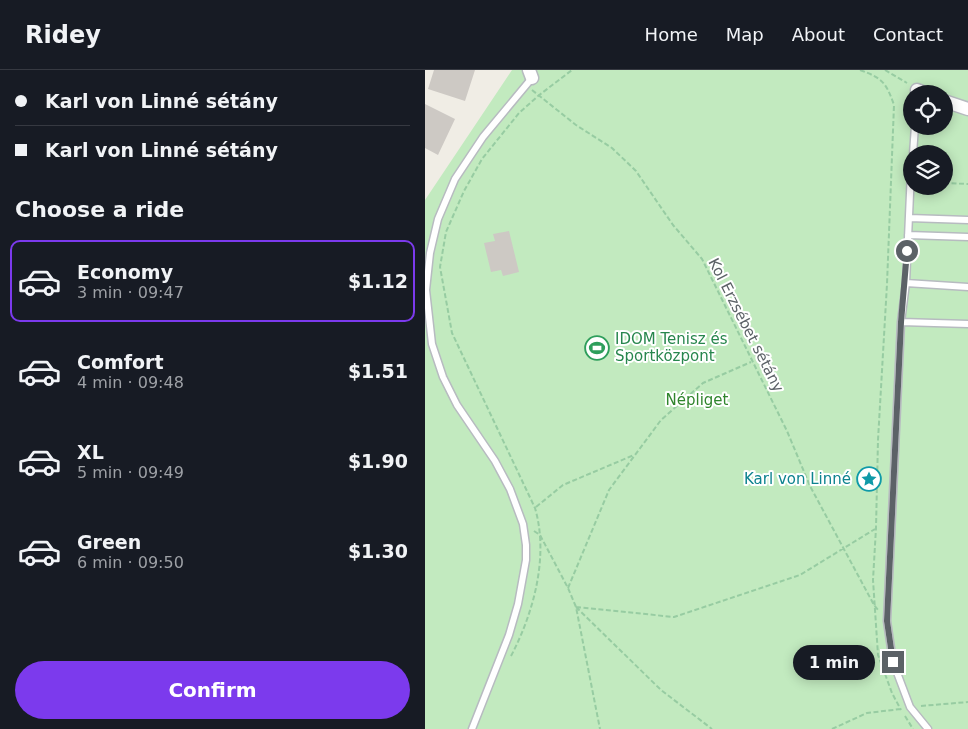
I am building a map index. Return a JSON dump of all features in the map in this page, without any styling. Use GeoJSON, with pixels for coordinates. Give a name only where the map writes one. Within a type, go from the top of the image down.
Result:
{"type":"FeatureCollection","features":[{"type":"Feature","properties":{"kind":"street"},"geometry":{"type":"LineString","coordinates":[[953,104],[968,109]]}},
{"type":"Feature","properties":{"kind":"lane"},"geometry":{"type":"LineString","coordinates":[[472,729],[509,635],[518,604],[526,560],[526,545],[523,524],[510,489],[495,461],[467,420],[443,377],[432,344],[426,290],[430,253],[438,219],[455,179],[483,137],[529,78]]}},
{"type":"Feature","properties":{"kind":"lane"},"geometry":{"type":"LineString","coordinates":[[910,195],[901,322],[887,621],[893,662],[909,707],[927,729]]}},
{"type":"Feature","properties":{"kind":"lane"},"geometry":{"type":"LineString","coordinates":[[909,218],[968,220]]}},
{"type":"Feature","properties":{"kind":"lane"},"geometry":{"type":"LineString","coordinates":[[908,235],[968,237]]}},
{"type":"Feature","properties":{"kind":"lane"},"geometry":{"type":"LineString","coordinates":[[905,283],[968,287]]}},
{"type":"Feature","properties":{"kind":"lane"},"geometry":{"type":"LineString","coordinates":[[901,322],[968,324]]}},
{"type":"Feature","properties":{"kind":"path"},"geometry":{"type":"LineString","coordinates":[[508,663],[517,646],[532,600],[540,563],[540,535],[535,508],[452,333],[440,267],[446,232],[464,191],[482,159],[519,113],[572,70]]}},
{"type":"Feature","properties":{"kind":"path"},"geometry":{"type":"LineString","coordinates":[[860,70],[879,77],[889,90],[893,105],[887,284],[878,440],[877,528],[873,580],[878,655],[900,710],[913,729]]}},
{"type":"Feature","properties":{"kind":"path"},"geometry":{"type":"LineString","coordinates":[[885,70],[910,85]]}},
{"type":"Feature","properties":{"kind":"path","name":"Kol Erzsébet sétány"},"geometry":{"type":"LineString","coordinates":[[529,78],[538,96],[576,125],[612,148],[636,171],[673,225],[702,260],[787,431],[810,486],[874,605],[887,621]]}},
{"type":"Feature","properties":{"kind":"path"},"geometry":{"type":"LineString","coordinates":[[953,183],[968,184]]}},
{"type":"Feature","properties":{"kind":"path"},"geometry":{"type":"LineString","coordinates":[[568,588],[609,490],[661,420],[703,383],[752,361]]}},
{"type":"Feature","properties":{"kind":"path"},"geometry":{"type":"LineString","coordinates":[[535,508],[563,485],[634,455]]}},
{"type":"Feature","properties":{"kind":"path"},"geometry":{"type":"LineString","coordinates":[[523,524],[540,535],[576,607],[600,729]]}},
{"type":"Feature","properties":{"kind":"path"},"geometry":{"type":"LineString","coordinates":[[576,607],[674,617],[800,575],[877,528]]}},
{"type":"Feature","properties":{"kind":"path"},"geometry":{"type":"LineString","coordinates":[[576,607],[661,690],[712,729]]}},
{"type":"Feature","properties":{"kind":"path"},"geometry":{"type":"LineString","coordinates":[[832,729],[867,713],[968,702]]}},
{"type":"Feature","properties":{"kind":"green space","name":"Népliget"},"geometry":{"type":"Polygon","coordinates":[[[512,70],[968,70],[968,729],[425,729],[425,200],[512,70]]]}},
{"type":"Feature","properties":{"kind":"building"},"geometry":{"type":"Polygon","coordinates":[[[434,70],[475,70],[465,101],[428,89],[434,70]]]}},
{"type":"Feature","properties":{"kind":"building"},"geometry":{"type":"Polygon","coordinates":[[[425,104],[455,119],[438,155],[425,148],[425,104]]]}},
{"type":"Feature","properties":{"kind":"building"},"geometry":{"type":"Polygon","coordinates":[[[509,231],[519,272],[503,276],[501,270],[491,272],[484,243],[495,241],[493,234],[509,231]]]}},
{"type":"Feature","properties":{"kind":"place","name":"IDOM Tenisz és Sportközpont"},"geometry":{"type":"Point","coordinates":[597,348]}},
{"type":"Feature","properties":{"kind":"place","name":"Karl von Linné"},"geometry":{"type":"Point","coordinates":[869,479]}},
{"type":"Feature","properties":{"kind":"route"},"geometry":{"type":"LineString","coordinates":[[893,662],[887,621],[901,322],[907,251]]}}]}
